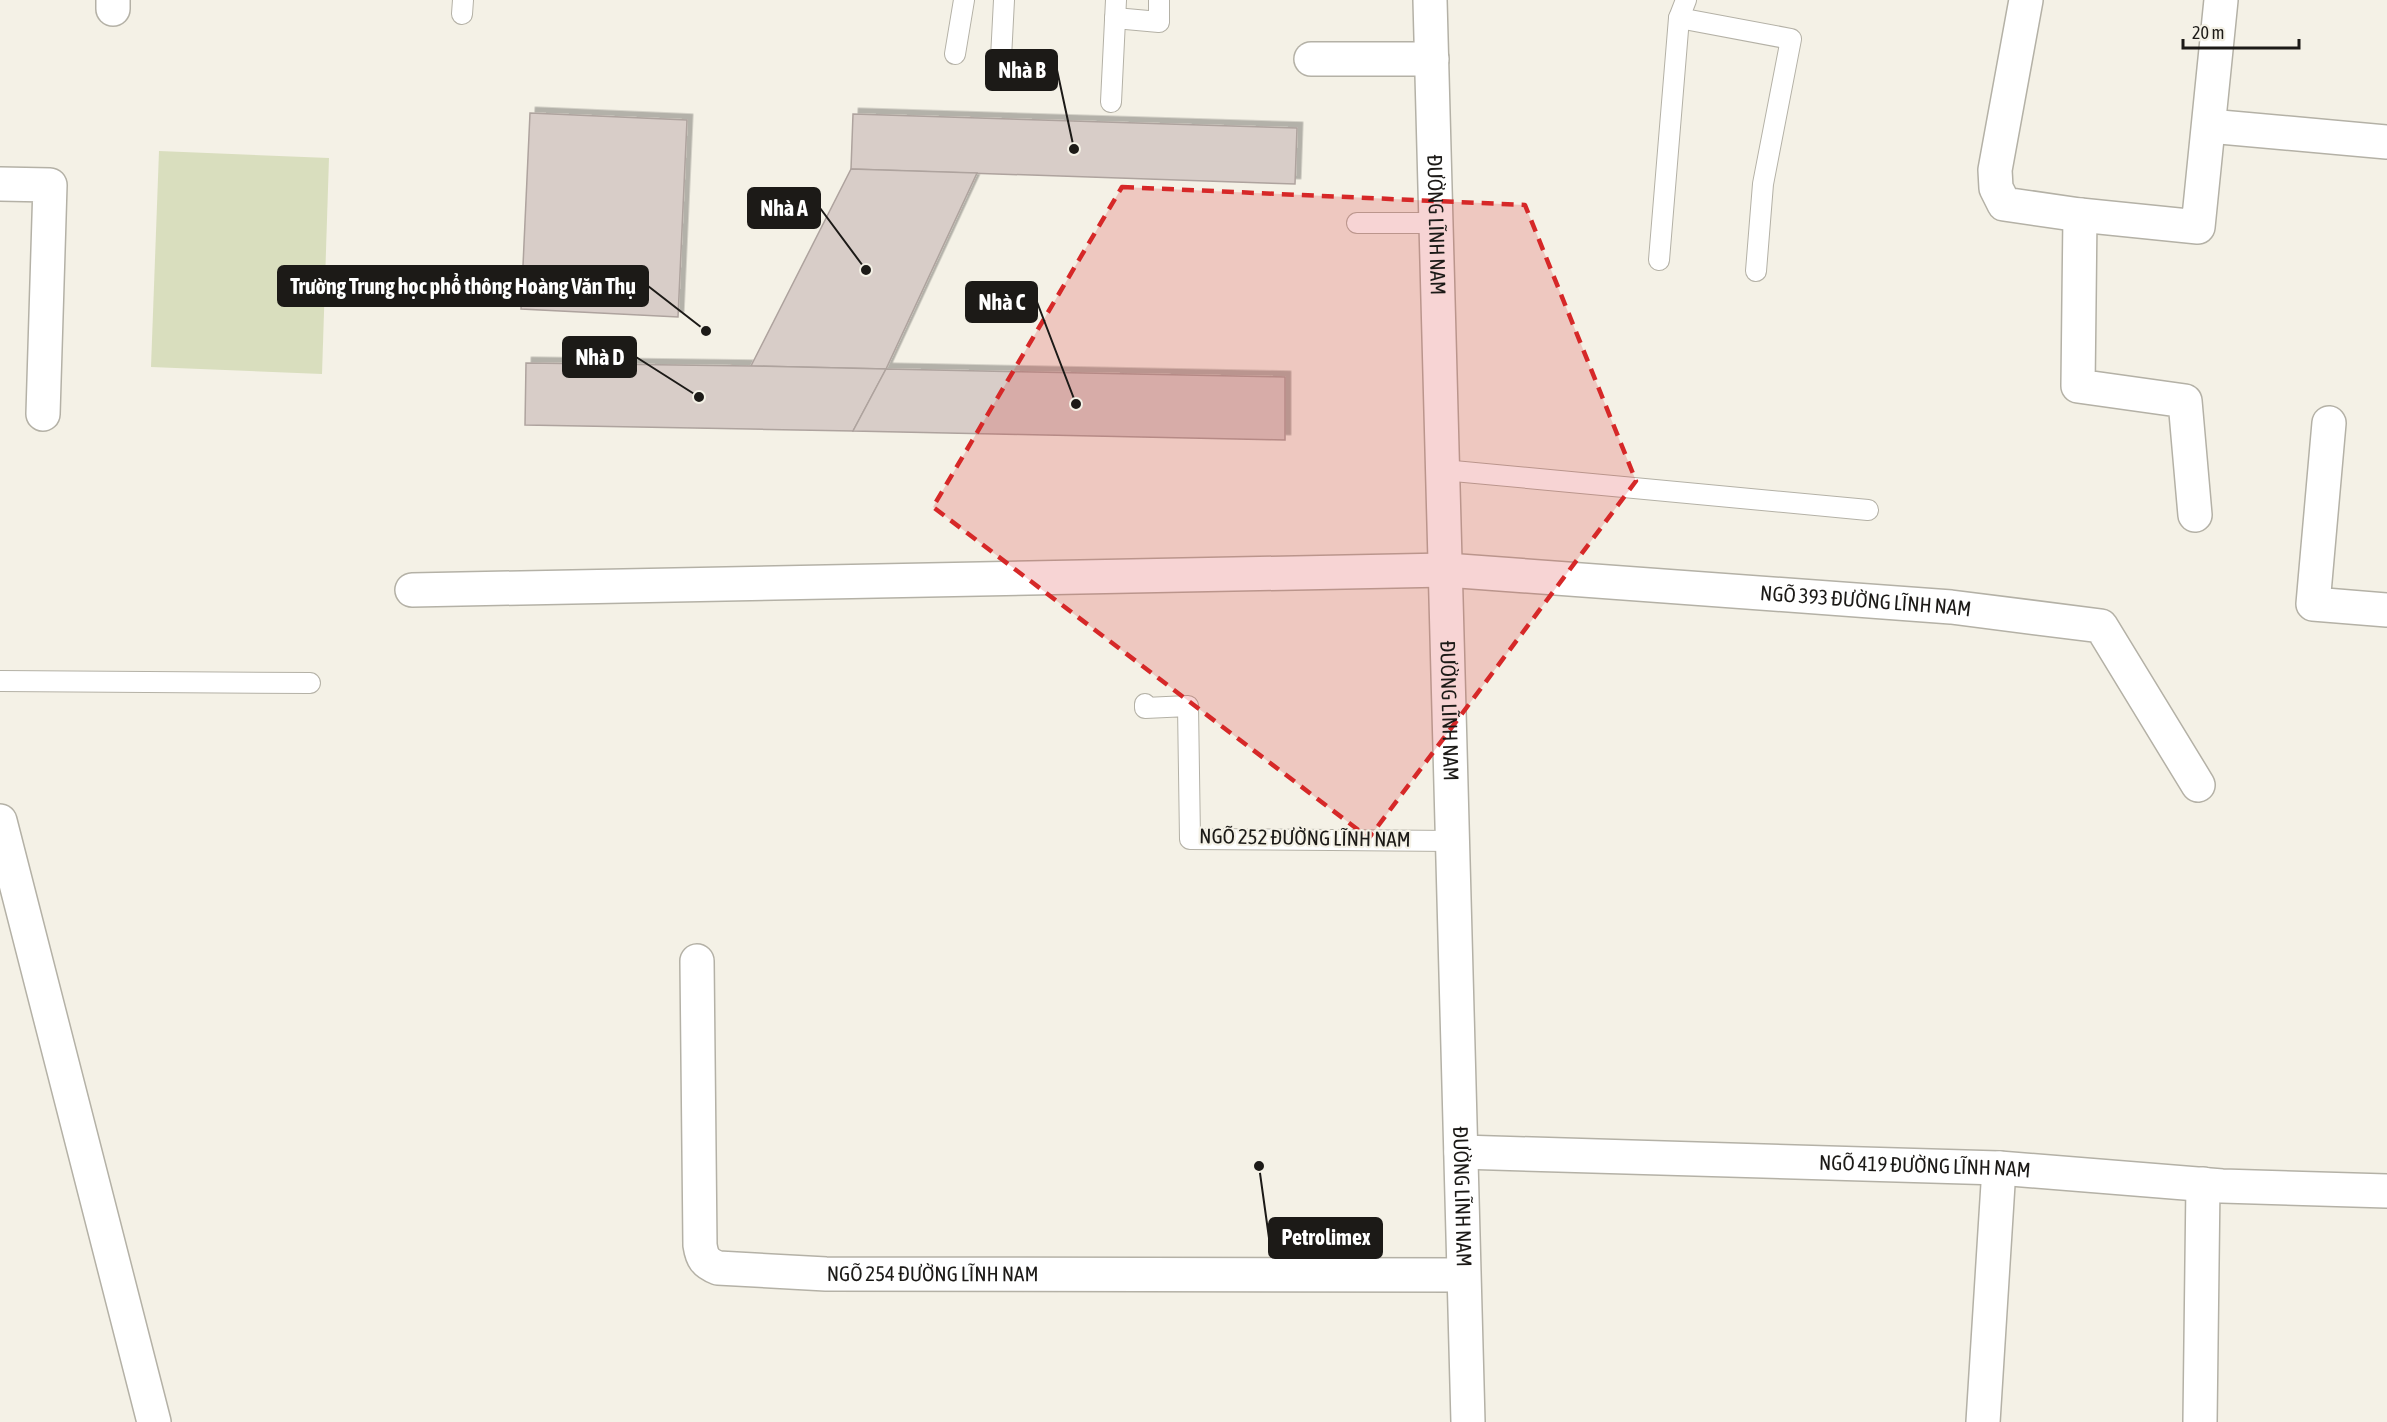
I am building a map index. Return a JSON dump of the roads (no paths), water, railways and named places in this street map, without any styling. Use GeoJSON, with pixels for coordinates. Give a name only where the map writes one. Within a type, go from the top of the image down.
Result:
{"type":"FeatureCollection","features":[{"type":"Feature","properties":{"kind":"street","name":"ĐƯỜNG LĨNH NAM"},"geometry":{"type":"LineString","coordinates":[[1430,0],[1468,1422]]}},
{"type":"Feature","properties":{"kind":"street"},"geometry":{"type":"LineString","coordinates":[[2026,0],[1995,171],[1996,188],[2004,204],[2080,215],[2198,227],[2221,0]]}},
{"type":"Feature","properties":{"kind":"street"},"geometry":{"type":"LineString","coordinates":[[1311,59],[1432,59]]}},
{"type":"Feature","properties":{"kind":"street"},"geometry":{"type":"LineString","coordinates":[[2209,126],[2387,142]]}},
{"type":"Feature","properties":{"kind":"street"},"geometry":{"type":"LineString","coordinates":[[0,184],[50,185],[43,414]]}},
{"type":"Feature","properties":{"kind":"street"},"geometry":{"type":"LineString","coordinates":[[2080,215],[2078,386],[2185,401],[2195,515]]}},
{"type":"Feature","properties":{"kind":"street"},"geometry":{"type":"LineString","coordinates":[[2329,423],[2313,604],[2387,610]]}},
{"type":"Feature","properties":{"kind":"street"},"geometry":{"type":"LineString","coordinates":[[412,590],[1446,570]]}},
{"type":"Feature","properties":{"kind":"street","name":"NGÕ 393 ĐƯỜNG LĨNH NAM"},"geometry":{"type":"LineString","coordinates":[[1446,570],[1951,607],[2101,626],[2198,784]]}},
{"type":"Feature","properties":{"kind":"street"},"geometry":{"type":"LineString","coordinates":[[0,821],[154,1422]]}},
{"type":"Feature","properties":{"kind":"street","name":"NGÕ 254 ĐƯỜNG LĨNH NAM"},"geometry":{"type":"LineString","coordinates":[[697,961],[700,1245],[702,1256],[708,1264],[718,1268],[826,1274],[1463,1275]]}},
{"type":"Feature","properties":{"kind":"street","name":"NGÕ 419 ĐƯỜNG LĨNH NAM"},"geometry":{"type":"LineString","coordinates":[[1461,1152],[1999,1168],[2203,1184],[2387,1191]]}},
{"type":"Feature","properties":{"kind":"street"},"geometry":{"type":"LineString","coordinates":[[1983,1422],[1999,1168]]}},
{"type":"Feature","properties":{"kind":"street"},"geometry":{"type":"LineString","coordinates":[[2200,1422],[2203,1184]]}},
{"type":"Feature","properties":{"kind":"lane"},"geometry":{"type":"LineString","coordinates":[[955,54],[964,0]]}},
{"type":"Feature","properties":{"kind":"lane"},"geometry":{"type":"LineString","coordinates":[[1001,58],[1004,0]]}},
{"type":"Feature","properties":{"kind":"lane"},"geometry":{"type":"LineString","coordinates":[[1112,102],[1116,9],[1159,22],[1159,0]]}},
{"type":"Feature","properties":{"kind":"lane"},"geometry":{"type":"LineString","coordinates":[[1659,260],[1683,9],[1791,39],[1763,184],[1756,272]]}},
{"type":"Feature","properties":{"kind":"lane"},"geometry":{"type":"LineString","coordinates":[[1357,223],[1435,223]]}},
{"type":"Feature","properties":{"kind":"lane"},"geometry":{"type":"LineString","coordinates":[[1443,470],[1868,510]]}},
{"type":"Feature","properties":{"kind":"lane"},"geometry":{"type":"LineString","coordinates":[[0,681],[310,683]]}},
{"type":"Feature","properties":{"kind":"lane","name":"NGÕ 252 ĐƯỜNG LĨNH NAM"},"geometry":{"type":"LineString","coordinates":[[1145,704],[1145,708],[1188,706],[1190,839],[1453,841]]}},
{"type":"Feature","properties":{"kind":"place","name":"Nhà B"},"geometry":{"type":"Point","coordinates":[1074,149]}},
{"type":"Feature","properties":{"kind":"place","name":"Nhà A"},"geometry":{"type":"Point","coordinates":[866,270]}},
{"type":"Feature","properties":{"kind":"place","name":"Trường Trung học phổ thông Hoàng Văn Thụ"},"geometry":{"type":"Point","coordinates":[706,331]}},
{"type":"Feature","properties":{"kind":"place","name":"Nhà D"},"geometry":{"type":"Point","coordinates":[699,397]}},
{"type":"Feature","properties":{"kind":"place","name":"Nhà C"},"geometry":{"type":"Point","coordinates":[1076,404]}},
{"type":"Feature","properties":{"kind":"place","name":"Petrolimex"},"geometry":{"type":"Point","coordinates":[1259,1166]}}]}
